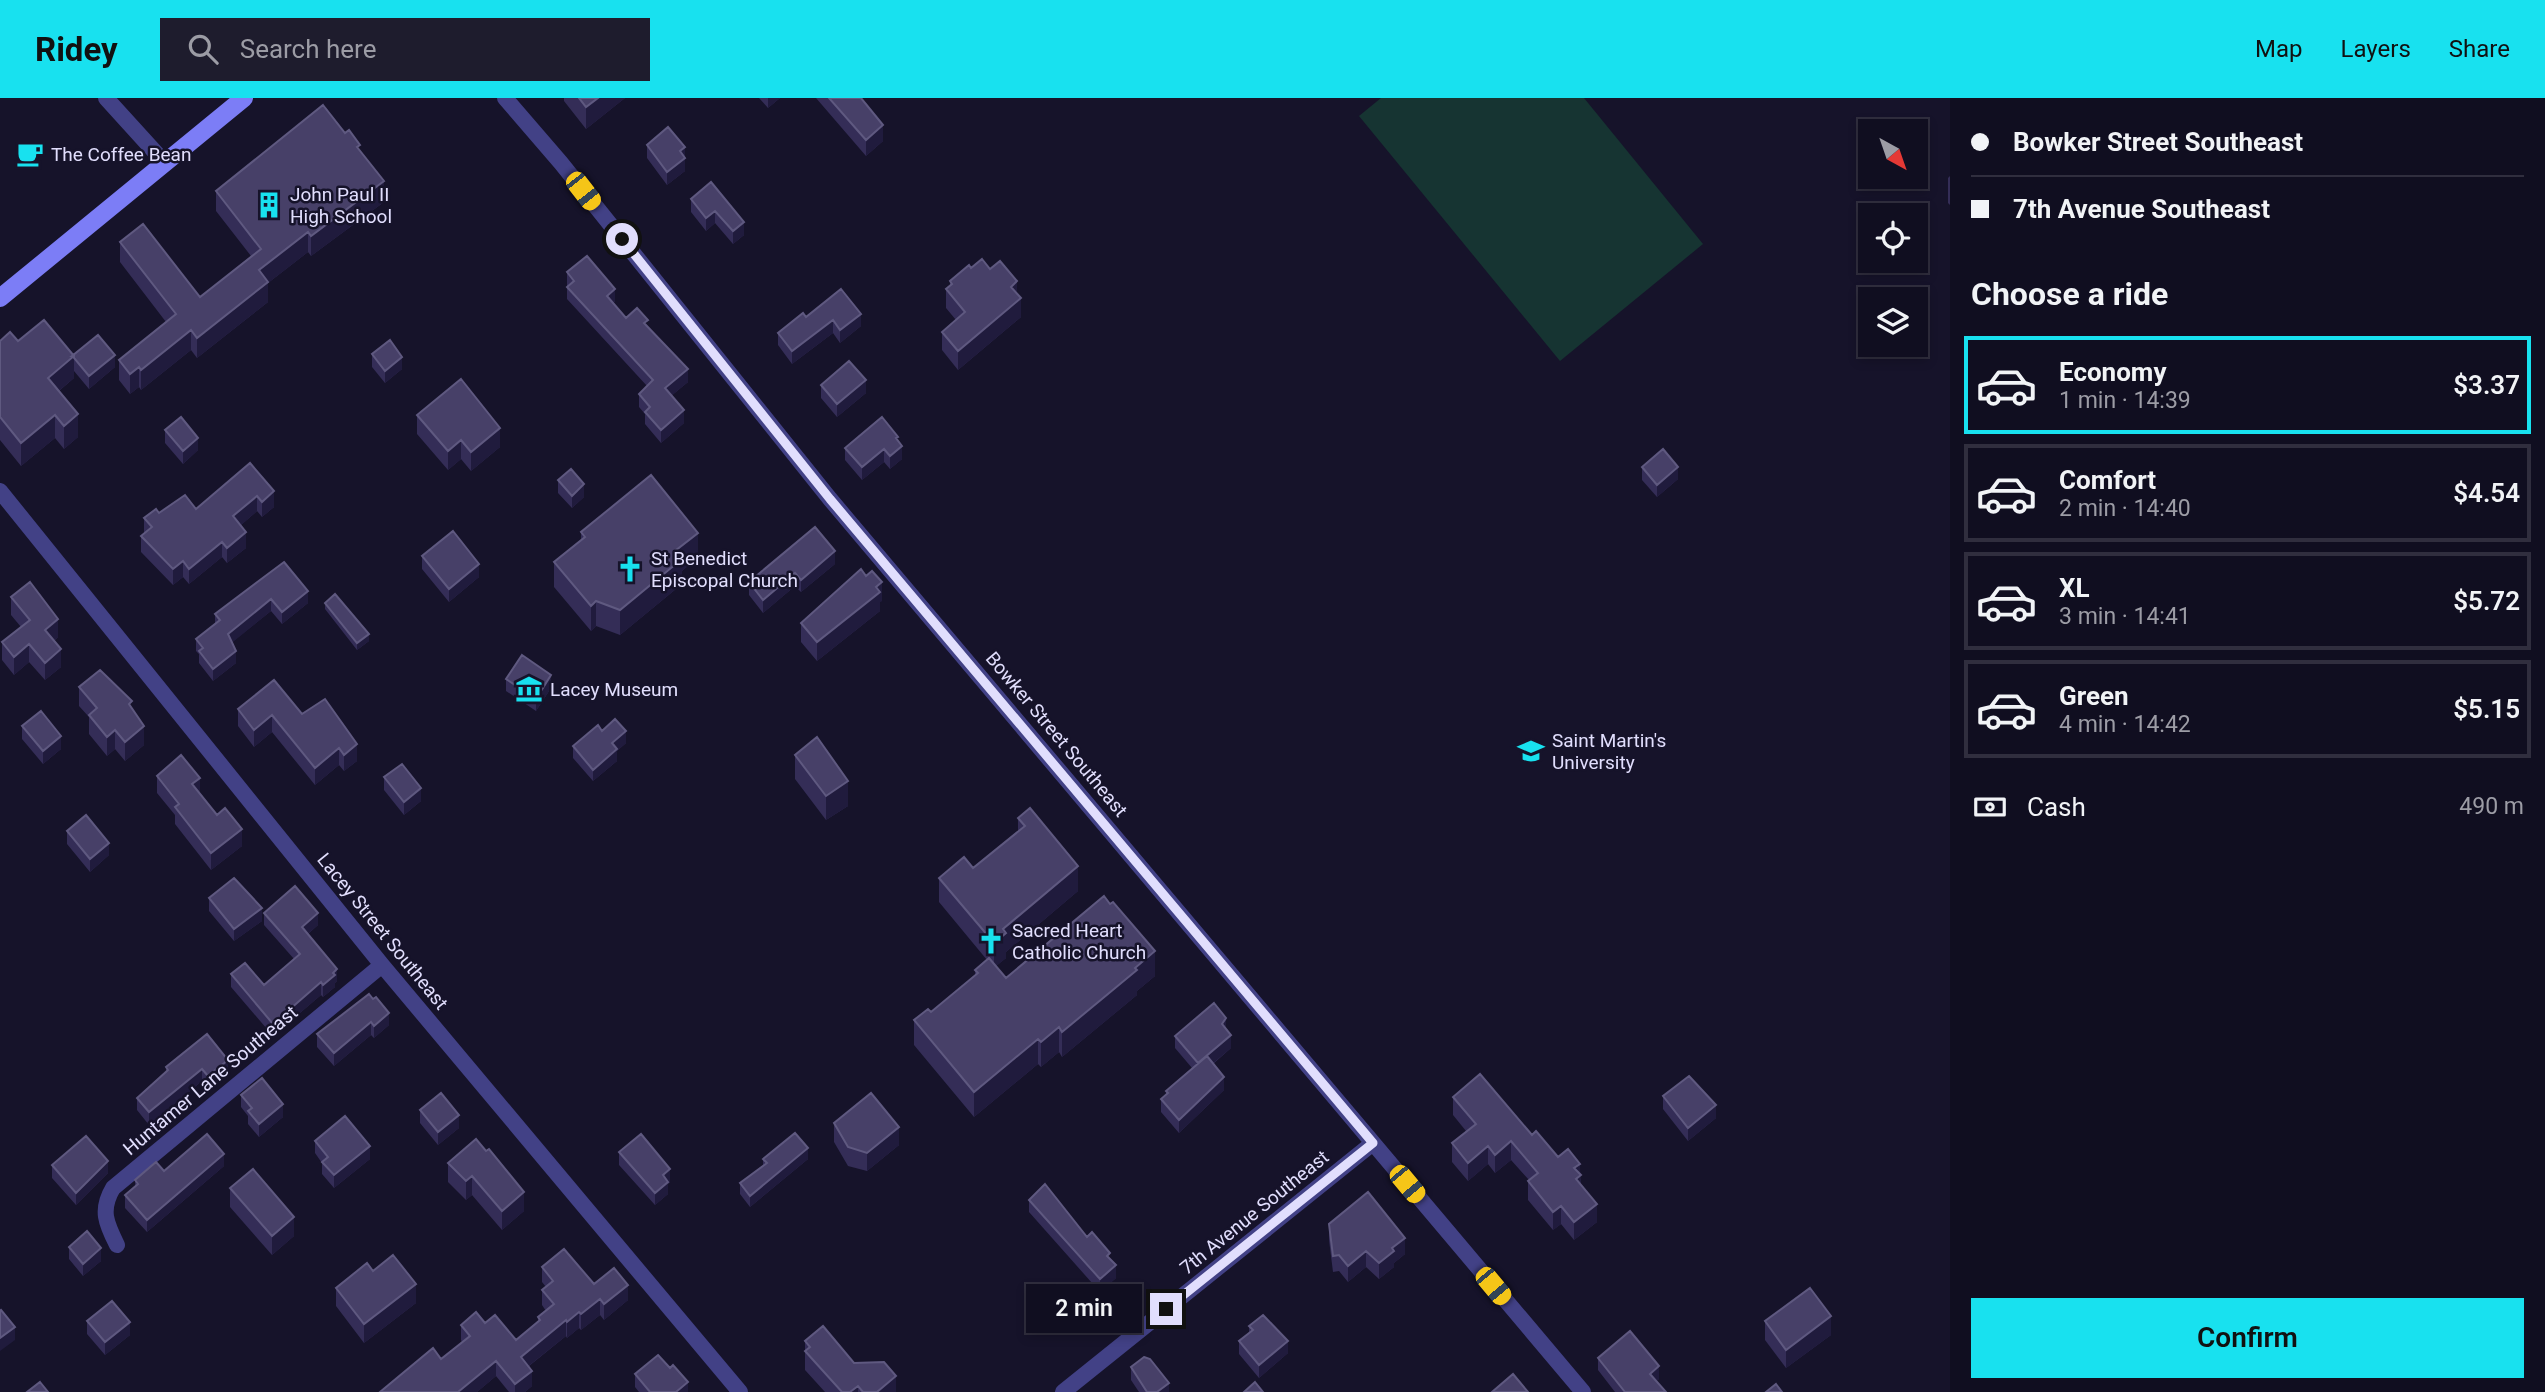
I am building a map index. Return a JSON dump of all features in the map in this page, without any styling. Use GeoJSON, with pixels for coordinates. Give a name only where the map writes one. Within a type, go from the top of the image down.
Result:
{"type":"FeatureCollection","features":[{"type":"Feature","properties":{"kind":"main road"},"geometry":{"type":"LineString","coordinates":[[0,298],[244,98]]}},
{"type":"Feature","properties":{"kind":"street"},"geometry":{"type":"LineString","coordinates":[[106,98],[165,163]]}},
{"type":"Feature","properties":{"kind":"street","name":"Bowker Street Southeast"},"geometry":{"type":"LineString","coordinates":[[505,98],[561,163],[838,509],[1583,1392]]}},
{"type":"Feature","properties":{"kind":"street","name":"Lacey Street Southeast"},"geometry":{"type":"LineString","coordinates":[[0,491],[382,965],[740,1392]]}},
{"type":"Feature","properties":{"kind":"street","name":"Huntamer Lane Southeast"},"geometry":{"type":"LineString","coordinates":[[117,1245],[104,1219],[105,1201],[113,1188],[382,965]]}},
{"type":"Feature","properties":{"kind":"street","name":"7th Avenue Southeast"},"geometry":{"type":"LineString","coordinates":[[1062,1392],[1373,1143]]}},
{"type":"Feature","properties":{"kind":"green space"},"geometry":{"type":"Polygon","coordinates":[[[1381,98],[1584,98],[1703,244],[1560,361],[1359,116],[1381,98]]]}},
{"type":"Feature","properties":{"kind":"building"},"geometry":{"type":"Polygon","coordinates":[[[579,98],[598,98],[586,107],[579,98]]]}},
{"type":"Feature","properties":{"kind":"building"},"geometry":{"type":"Polygon","coordinates":[[[829,98],[861,98],[883,125],[866,140],[829,98]]]}},
{"type":"Feature","properties":{"kind":"building"},"geometry":{"type":"Polygon","coordinates":[[[323,105],[345,133],[349,130],[360,145],[357,147],[384,181],[311,236],[308,232],[259,270],[268,282],[197,338],[191,330],[141,370],[139,367],[130,374],[119,360],[176,314],[120,242],[143,224],[200,297],[261,249],[216,191],[323,105]]]}},
{"type":"Feature","properties":{"kind":"building"},"geometry":{"type":"Polygon","coordinates":[[[668,127],[685,147],[680,151],[685,158],[667,172],[647,145],[668,127]]]}},
{"type":"Feature","properties":{"kind":"building"},"geometry":{"type":"Polygon","coordinates":[[[711,182],[744,222],[733,231],[715,211],[706,218],[691,199],[711,182]]]}},
{"type":"Feature","properties":{"kind":"building"},"geometry":{"type":"Polygon","coordinates":[[[587,256],[615,289],[607,296],[626,318],[637,308],[648,320],[644,323],[688,369],[665,388],[684,410],[661,430],[645,412],[650,407],[639,394],[653,380],[567,287],[574,281],[567,272],[587,256]]]}},
{"type":"Feature","properties":{"kind":"building"},"geometry":{"type":"Polygon","coordinates":[[[982,259],[990,269],[1000,261],[1017,281],[1011,287],[1021,298],[958,351],[942,332],[965,312],[946,289],[952,284],[950,281],[969,265],[971,268],[982,259]]]}},
{"type":"Feature","properties":{"kind":"building"},"geometry":{"type":"Polygon","coordinates":[[[841,289],[861,314],[840,330],[833,320],[792,351],[778,333],[803,313],[806,317],[841,289]]]}},
{"type":"Feature","properties":{"kind":"building"},"geometry":{"type":"Polygon","coordinates":[[[44,320],[74,356],[48,378],[78,414],[64,426],[55,415],[21,443],[0,417],[0,341],[10,332],[18,341],[44,320]]]}},
{"type":"Feature","properties":{"kind":"building"},"geometry":{"type":"Polygon","coordinates":[[[98,335],[115,355],[89,376],[72,356],[98,335]]]}},
{"type":"Feature","properties":{"kind":"building"},"geometry":{"type":"Polygon","coordinates":[[[390,340],[402,357],[385,371],[372,354],[390,340]]]}},
{"type":"Feature","properties":{"kind":"building"},"geometry":{"type":"Polygon","coordinates":[[[849,361],[866,380],[837,404],[821,385],[849,361]]]}},
{"type":"Feature","properties":{"kind":"building"},"geometry":{"type":"Polygon","coordinates":[[[461,379],[500,428],[471,452],[461,440],[448,451],[417,415],[461,379]]]}},
{"type":"Feature","properties":{"kind":"building"},"geometry":{"type":"Polygon","coordinates":[[[181,417],[198,438],[183,451],[165,430],[181,417]]]}},
{"type":"Feature","properties":{"kind":"building"},"geometry":{"type":"Polygon","coordinates":[[[882,417],[902,446],[890,456],[884,449],[862,467],[845,448],[882,417]]]}},
{"type":"Feature","properties":{"kind":"building"},"geometry":{"type":"Polygon","coordinates":[[[1663,449],[1678,467],[1657,485],[1642,467],[1663,449]]]}},
{"type":"Feature","properties":{"kind":"building"},"geometry":{"type":"Polygon","coordinates":[[[250,463],[274,491],[262,502],[257,496],[233,516],[246,532],[227,548],[222,542],[189,569],[183,561],[173,569],[141,536],[152,527],[144,518],[156,509],[159,513],[185,495],[196,509],[250,463]]]}},
{"type":"Feature","properties":{"kind":"building"},"geometry":{"type":"Polygon","coordinates":[[[571,469],[584,484],[572,496],[558,480],[571,469]]]}},
{"type":"Feature","properties":{"kind":"building","name":"St Benedict Episcopal Church"},"geometry":{"type":"Polygon","coordinates":[[[651,475],[698,533],[675,551],[682,559],[620,610],[596,601],[591,606],[554,562],[585,537],[581,532],[651,475]]]}},
{"type":"Feature","properties":{"kind":"building"},"geometry":{"type":"Polygon","coordinates":[[[815,527],[835,551],[801,580],[795,573],[763,600],[749,582],[815,527]]]}},
{"type":"Feature","properties":{"kind":"building"},"geometry":{"type":"Polygon","coordinates":[[[453,531],[479,564],[449,589],[422,556],[453,531]]]}},
{"type":"Feature","properties":{"kind":"building"},"geometry":{"type":"Polygon","coordinates":[[[284,562],[308,591],[282,612],[271,599],[228,634],[236,651],[213,669],[199,651],[203,648],[196,639],[220,620],[215,614],[284,562]]]}},
{"type":"Feature","properties":{"kind":"building"},"geometry":{"type":"Polygon","coordinates":[[[861,569],[866,576],[872,571],[882,582],[876,587],[880,592],[817,642],[801,623],[861,569]]]}},
{"type":"Feature","properties":{"kind":"building"},"geometry":{"type":"Polygon","coordinates":[[[30,582],[58,619],[45,630],[61,649],[45,663],[29,644],[14,657],[2,642],[30,620],[11,597],[30,582]]]}},
{"type":"Feature","properties":{"kind":"building"},"geometry":{"type":"Polygon","coordinates":[[[335,594],[369,634],[357,643],[325,603],[335,594]]]}},
{"type":"Feature","properties":{"kind":"building"},"geometry":{"type":"Polygon","coordinates":[[[522,655],[551,675],[536,699],[506,679],[522,655]]]}},
{"type":"Feature","properties":{"kind":"building"},"geometry":{"type":"Polygon","coordinates":[[[100,670],[132,701],[129,704],[144,726],[125,742],[115,730],[107,737],[89,715],[97,708],[79,687],[100,670]]]}},
{"type":"Feature","properties":{"kind":"building"},"geometry":{"type":"Polygon","coordinates":[[[274,680],[302,714],[325,699],[357,744],[344,755],[339,748],[315,768],[272,715],[254,730],[238,709],[274,680]]]}},
{"type":"Feature","properties":{"kind":"building"},"geometry":{"type":"Polygon","coordinates":[[[41,711],[61,736],[43,751],[22,726],[41,711]]]}},
{"type":"Feature","properties":{"kind":"building"},"geometry":{"type":"Polygon","coordinates":[[[615,719],[626,731],[612,743],[617,749],[593,770],[573,746],[598,725],[602,731],[615,719]]]}},
{"type":"Feature","properties":{"kind":"building"},"geometry":{"type":"Polygon","coordinates":[[[817,737],[848,781],[826,796],[795,755],[817,737]]]}},
{"type":"Feature","properties":{"kind":"building"},"geometry":{"type":"Polygon","coordinates":[[[181,755],[200,778],[192,784],[217,815],[225,808],[242,829],[211,853],[175,807],[179,804],[157,776],[181,755]]]}},
{"type":"Feature","properties":{"kind":"building"},"geometry":{"type":"Polygon","coordinates":[[[402,764],[421,788],[404,802],[384,777],[402,764]]]}},
{"type":"Feature","properties":{"kind":"building"},"geometry":{"type":"Polygon","coordinates":[[[1030,808],[1078,866],[1003,929],[1006,933],[994,943],[939,878],[964,857],[973,868],[1025,826],[1018,818],[1030,808]]]}},
{"type":"Feature","properties":{"kind":"building"},"geometry":{"type":"Polygon","coordinates":[[[86,815],[109,843],[90,859],[67,831],[86,815]]]}},
{"type":"Feature","properties":{"kind":"building"},"geometry":{"type":"Polygon","coordinates":[[[234,878],[262,908],[234,929],[209,898],[234,878]]]}},
{"type":"Feature","properties":{"kind":"building"},"geometry":{"type":"Polygon","coordinates":[[[295,886],[318,913],[302,927],[337,969],[333,973],[335,975],[323,985],[321,982],[273,1024],[231,974],[245,963],[264,985],[300,954],[264,913],[295,886]]]}},
{"type":"Feature","properties":{"kind":"building"},"geometry":{"type":"Polygon","coordinates":[[[1104,896],[1110,904],[1113,902],[1155,951],[1135,968],[1137,970],[1062,1032],[1059,1027],[1041,1042],[1038,1039],[974,1092],[914,1020],[928,1009],[931,1012],[978,973],[975,970],[989,958],[1006,978],[1104,896]]]}},
{"type":"Feature","properties":{"kind":"building"},"geometry":{"type":"Polygon","coordinates":[[[369,994],[373,999],[376,997],[389,1013],[374,1026],[371,1022],[334,1053],[317,1034],[369,994]]]}},
{"type":"Feature","properties":{"kind":"building"},"geometry":{"type":"Polygon","coordinates":[[[1214,1003],[1226,1018],[1222,1024],[1231,1035],[1198,1063],[1175,1036],[1214,1003]]]}},
{"type":"Feature","properties":{"kind":"building"},"geometry":{"type":"Polygon","coordinates":[[[207,1034],[228,1060],[208,1076],[202,1069],[149,1112],[137,1098],[168,1070],[166,1067],[207,1034]]]}},
{"type":"Feature","properties":{"kind":"building"},"geometry":{"type":"Polygon","coordinates":[[[1207,1056],[1224,1077],[1179,1120],[1161,1099],[1168,1093],[1166,1091],[1207,1056]]]}},
{"type":"Feature","properties":{"kind":"building"},"geometry":{"type":"Polygon","coordinates":[[[1480,1074],[1532,1135],[1536,1131],[1558,1157],[1568,1149],[1580,1164],[1574,1168],[1581,1175],[1576,1179],[1597,1204],[1574,1222],[1561,1206],[1553,1212],[1528,1181],[1538,1173],[1511,1141],[1495,1155],[1488,1146],[1468,1163],[1452,1143],[1476,1124],[1453,1097],[1480,1074]]]}},
{"type":"Feature","properties":{"kind":"building"},"geometry":{"type":"Polygon","coordinates":[[[1689,1076],[1716,1105],[1688,1128],[1663,1096],[1689,1076]]]}},
{"type":"Feature","properties":{"kind":"building"},"geometry":{"type":"Polygon","coordinates":[[[262,1078],[283,1104],[259,1124],[248,1111],[252,1108],[241,1095],[262,1078]]]}},
{"type":"Feature","properties":{"kind":"building"},"geometry":{"type":"Polygon","coordinates":[[[441,1093],[459,1115],[438,1132],[420,1110],[441,1093]]]}},
{"type":"Feature","properties":{"kind":"building"},"geometry":{"type":"Polygon","coordinates":[[[871,1093],[899,1127],[867,1153],[848,1147],[834,1123],[871,1093]]]}},
{"type":"Feature","properties":{"kind":"building"},"geometry":{"type":"Polygon","coordinates":[[[345,1116],[370,1146],[334,1175],[322,1162],[328,1157],[315,1141],[345,1116]]]}},
{"type":"Feature","properties":{"kind":"building"},"geometry":{"type":"Polygon","coordinates":[[[795,1133],[808,1148],[750,1196],[740,1183],[767,1163],[763,1159],[795,1133]]]}},
{"type":"Feature","properties":{"kind":"building"},"geometry":{"type":"Polygon","coordinates":[[[207,1134],[224,1154],[147,1220],[125,1195],[138,1184],[135,1180],[156,1162],[164,1171],[207,1134]]]}},
{"type":"Feature","properties":{"kind":"building"},"geometry":{"type":"Polygon","coordinates":[[[641,1134],[670,1169],[663,1175],[668,1182],[655,1193],[619,1152],[641,1134]]]}},
{"type":"Feature","properties":{"kind":"building"},"geometry":{"type":"Polygon","coordinates":[[[86,1136],[108,1161],[76,1193],[52,1165],[86,1136]]]}},
{"type":"Feature","properties":{"kind":"building"},"geometry":{"type":"Polygon","coordinates":[[[476,1139],[486,1151],[489,1149],[524,1192],[502,1211],[472,1176],[466,1181],[448,1163],[476,1139]]]}},
{"type":"Feature","properties":{"kind":"building"},"geometry":{"type":"Polygon","coordinates":[[[253,1169],[294,1217],[272,1236],[230,1188],[253,1169]]]}},
{"type":"Feature","properties":{"kind":"building"},"geometry":{"type":"Polygon","coordinates":[[[1045,1184],[1087,1237],[1092,1232],[1110,1253],[1107,1256],[1116,1265],[1100,1279],[1029,1200],[1045,1184]]]}},
{"type":"Feature","properties":{"kind":"building"},"geometry":{"type":"Polygon","coordinates":[[[1368,1192],[1405,1238],[1379,1263],[1366,1251],[1348,1266],[1339,1255],[1333,1256],[1329,1224],[1368,1192]]]}},
{"type":"Feature","properties":{"kind":"building"},"geometry":{"type":"Polygon","coordinates":[[[87,1231],[101,1248],[83,1264],[69,1247],[87,1231]]]}},
{"type":"Feature","properties":{"kind":"building"},"geometry":{"type":"Polygon","coordinates":[[[564,1249],[594,1284],[614,1268],[628,1285],[604,1304],[600,1299],[581,1314],[579,1312],[567,1322],[566,1320],[521,1357],[532,1371],[515,1384],[496,1361],[458,1392],[380,1392],[433,1348],[441,1359],[470,1336],[461,1325],[476,1312],[485,1323],[495,1315],[516,1340],[554,1304],[542,1290],[553,1281],[542,1267],[564,1249]]]}},
{"type":"Feature","properties":{"kind":"building"},"geometry":{"type":"Polygon","coordinates":[[[393,1255],[416,1284],[364,1324],[336,1288],[367,1263],[373,1271],[393,1255]]]}},
{"type":"Feature","properties":{"kind":"building"},"geometry":{"type":"Polygon","coordinates":[[[1810,1288],[1831,1316],[1786,1350],[1765,1321],[1810,1288]]]}},
{"type":"Feature","properties":{"kind":"building"},"geometry":{"type":"Polygon","coordinates":[[[112,1301],[130,1322],[105,1342],[87,1321],[112,1301]]]}},
{"type":"Feature","properties":{"kind":"building"},"geometry":{"type":"Polygon","coordinates":[[[0,1311],[15,1327],[0,1338],[0,1311]]]}},
{"type":"Feature","properties":{"kind":"building"},"geometry":{"type":"Polygon","coordinates":[[[1263,1315],[1288,1341],[1259,1365],[1239,1341],[1253,1330],[1249,1326],[1263,1315]]]}},
{"type":"Feature","properties":{"kind":"building"},"geometry":{"type":"Polygon","coordinates":[[[823,1326],[854,1363],[884,1362],[896,1376],[877,1392],[863,1392],[858,1386],[850,1392],[842,1392],[805,1351],[810,1347],[805,1341],[823,1326]]]}},
{"type":"Feature","properties":{"kind":"building"},"geometry":{"type":"Polygon","coordinates":[[[1630,1331],[1659,1366],[1650,1374],[1666,1392],[1625,1392],[1598,1358],[1630,1331]]]}},
{"type":"Feature","properties":{"kind":"building"},"geometry":{"type":"Polygon","coordinates":[[[658,1355],[670,1368],[673,1365],[688,1382],[676,1392],[650,1392],[635,1374],[658,1355]]]}},
{"type":"Feature","properties":{"kind":"building"},"geometry":{"type":"Polygon","coordinates":[[[1144,1357],[1150,1359],[1169,1383],[1157,1392],[1147,1392],[1131,1367],[1144,1357]]]}},
{"type":"Feature","properties":{"kind":"building"},"geometry":{"type":"Polygon","coordinates":[[[1513,1374],[1528,1392],[1492,1392],[1513,1374]]]}},
{"type":"Feature","properties":{"kind":"building"},"geometry":{"type":"Polygon","coordinates":[[[40,1382],[48,1392],[27,1392],[40,1382]]]}},
{"type":"Feature","properties":{"kind":"building"},"geometry":{"type":"Polygon","coordinates":[[[1255,1382],[1263,1392],[1244,1392],[1255,1382]]]}},
{"type":"Feature","properties":{"kind":"building"},"geometry":{"type":"Polygon","coordinates":[[[1776,1384],[1782,1392],[1766,1392],[1776,1384]]]}},
{"type":"Feature","properties":{"kind":"place","name":"The Coffee Bean"},"geometry":{"type":"Point","coordinates":[30,154]}},
{"type":"Feature","properties":{"kind":"place","name":"John Paul II High School"},"geometry":{"type":"Point","coordinates":[269,205]}},
{"type":"Feature","properties":{"kind":"place","name":"St Benedict Episcopal Church"},"geometry":{"type":"Point","coordinates":[630,569]}},
{"type":"Feature","properties":{"kind":"place","name":"Lacey Museum"},"geometry":{"type":"Point","coordinates":[529,689]}},
{"type":"Feature","properties":{"kind":"place","name":"Saint Martin's University"},"geometry":{"type":"Point","coordinates":[1531,751]}},
{"type":"Feature","properties":{"kind":"place","name":"Sacred Heart Catholic Church"},"geometry":{"type":"Point","coordinates":[991,941]}},
{"type":"Feature","properties":{"kind":"route"},"geometry":{"type":"LineString","coordinates":[[622,239],[830,499],[1373,1143],[1166,1309]]}}]}
